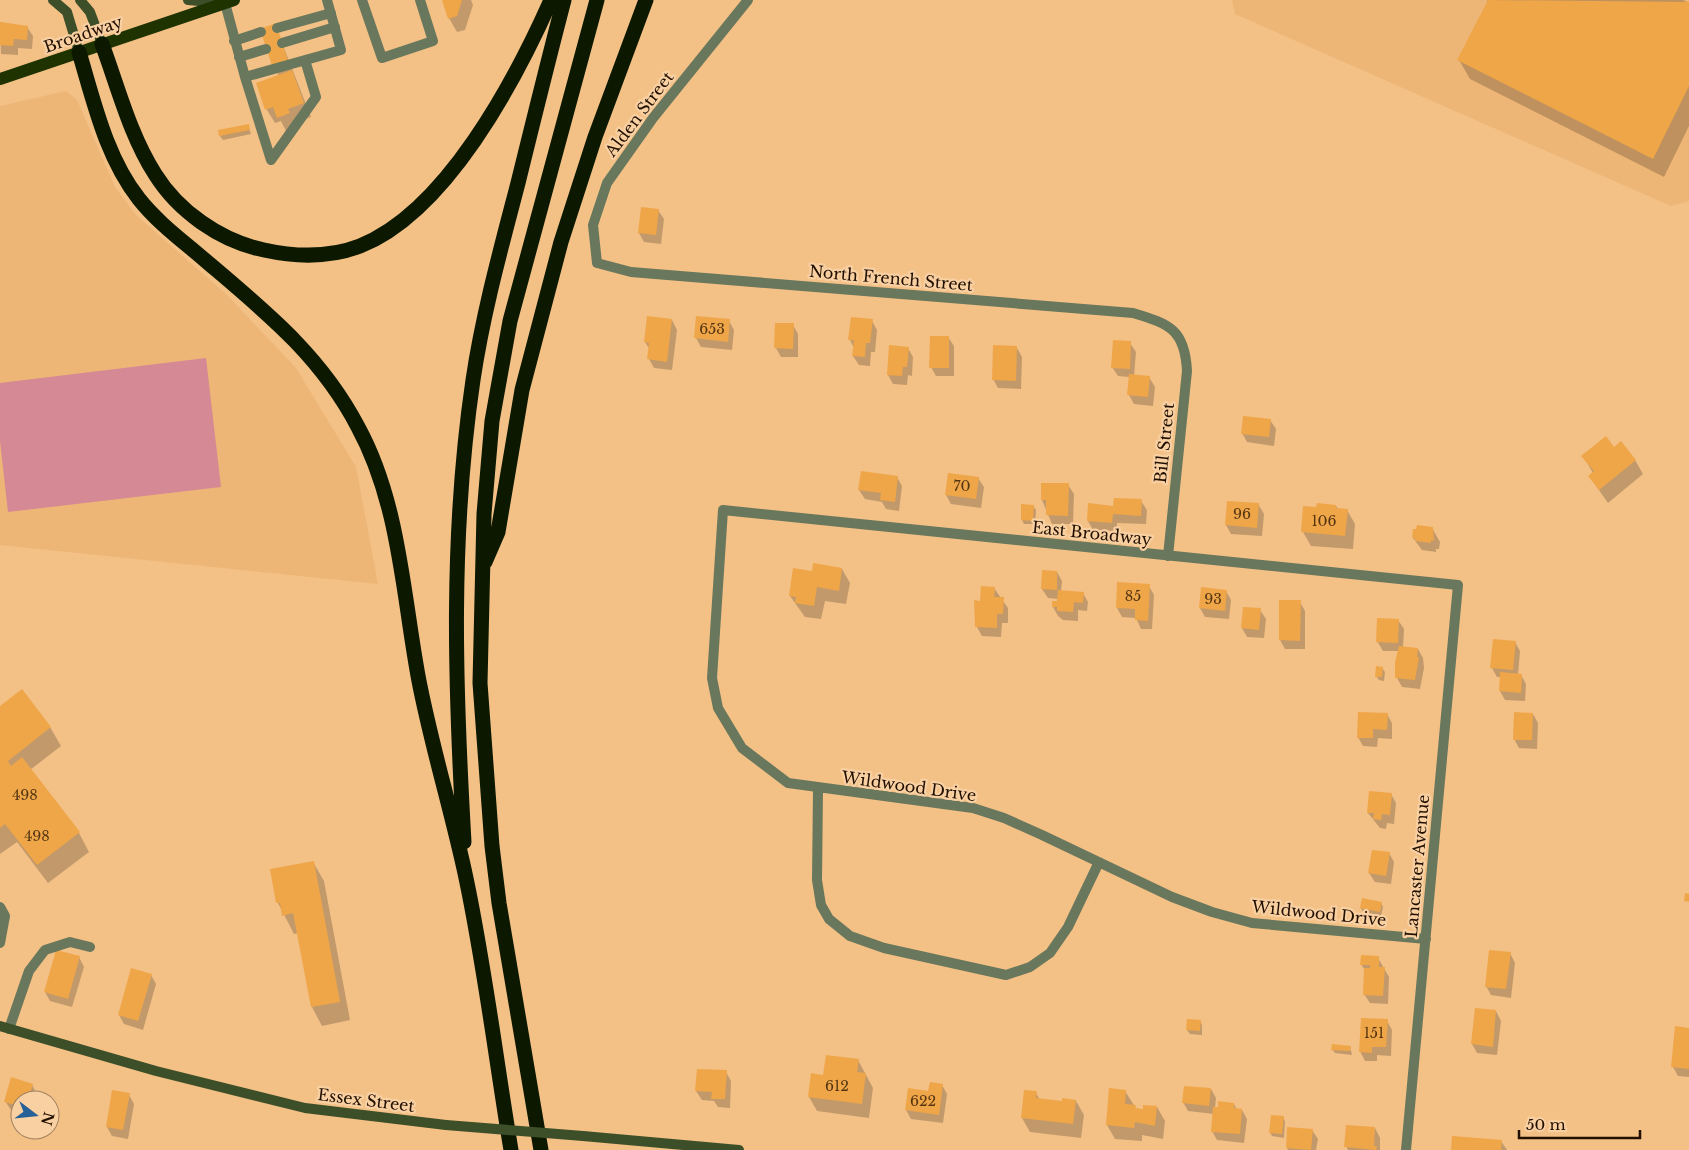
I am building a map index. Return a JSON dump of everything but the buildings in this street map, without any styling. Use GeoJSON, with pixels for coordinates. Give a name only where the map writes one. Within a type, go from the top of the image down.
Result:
{"type":"FeatureCollection","features":[{"type":"Feature","properties":{"kind":"highway"},"geometry":{"type":"LineString","coordinates":[[102,44],[144,155],[155,175],[183,208],[213,230],[247,246],[285,255],[314,256],[344,251],[373,240],[402,222],[426,198],[450,172],[490,115],[525,57],[551,0]]}},
{"type":"Feature","properties":{"kind":"highway"},"geometry":{"type":"LineString","coordinates":[[466,879],[458,758],[455,584],[466,438],[473,380],[490,292],[564,0]]}},
{"type":"Feature","properties":{"kind":"highway"},"geometry":{"type":"LineString","coordinates":[[540,1150],[502,923],[492,846],[480,683],[486,477],[492,421],[503,352],[522,269],[558,148],[597,0]]}},
{"type":"Feature","properties":{"kind":"highway"},"geometry":{"type":"LineString","coordinates":[[482,571],[498,532],[505,475],[522,390],[561,242],[595,137],[646,0]]}},
{"type":"Feature","properties":{"kind":"highway"},"geometry":{"type":"LineString","coordinates":[[79,52],[110,146],[122,173],[138,198],[165,226],[270,314],[302,346],[332,384],[367,444],[380,478],[390,516],[426,713],[466,879],[511,1150]]}},
{"type":"Feature","properties":{"kind":"main road","name":"Broadway"},"geometry":{"type":"LineString","coordinates":[[0,79],[228,1]]}},
{"type":"Feature","properties":{"kind":"street"},"geometry":{"type":"LineString","coordinates":[[53,0],[67,12],[79,52]]}},
{"type":"Feature","properties":{"kind":"street"},"geometry":{"type":"LineString","coordinates":[[80,0],[90,12],[102,44]]}},
{"type":"Feature","properties":{"kind":"street"},"geometry":{"type":"LineString","coordinates":[[188,0],[228,1],[234,41],[271,160],[316,97],[305,60]]}},
{"type":"Feature","properties":{"kind":"street"},"geometry":{"type":"LineString","coordinates":[[245,77],[341,50],[327,0]]}},
{"type":"Feature","properties":{"kind":"street"},"geometry":{"type":"LineString","coordinates":[[362,0],[382,58],[433,41],[420,0]]}},
{"type":"Feature","properties":{"kind":"street","name":"Alden Street"},"geometry":{"type":"LineString","coordinates":[[597,263],[593,225],[607,183],[648,125],[748,0]]}},
{"type":"Feature","properties":{"kind":"street"},"geometry":{"type":"LineString","coordinates":[[277,28],[331,13]]}},
{"type":"Feature","properties":{"kind":"street"},"geometry":{"type":"LineString","coordinates":[[282,43],[335,27]]}},
{"type":"Feature","properties":{"kind":"street"},"geometry":{"type":"LineString","coordinates":[[234,41],[261,32]]}},
{"type":"Feature","properties":{"kind":"street"},"geometry":{"type":"LineString","coordinates":[[239,57],[266,49]]}},
{"type":"Feature","properties":{"kind":"street","name":"North French Street"},"geometry":{"type":"LineString","coordinates":[[597,263],[630,272],[1133,313],[1159,321],[1178,334]]}},
{"type":"Feature","properties":{"kind":"street","name":"Bill Street"},"geometry":{"type":"LineString","coordinates":[[1168,556],[1187,371],[1186,352],[1178,334]]}},
{"type":"Feature","properties":{"kind":"street","name":"East Broadway"},"geometry":{"type":"LineString","coordinates":[[723,510],[1458,586]]}},
{"type":"Feature","properties":{"kind":"street","name":"Wildwood Drive"},"geometry":{"type":"LineString","coordinates":[[723,510],[712,678],[718,708],[742,748],[788,783],[973,808],[1004,818],[1172,897],[1212,912],[1252,923],[1426,939]]}},
{"type":"Feature","properties":{"kind":"street","name":"Lancaster Avenue"},"geometry":{"type":"LineString","coordinates":[[1406,1150],[1458,586]]}},
{"type":"Feature","properties":{"kind":"street"},"geometry":{"type":"LineString","coordinates":[[818,788],[817,880],[821,905],[830,919],[850,936],[884,948],[1006,974],[1030,967],[1050,953],[1068,927],[1098,862]]}},
{"type":"Feature","properties":{"kind":"street"},"geometry":{"type":"LineString","coordinates":[[0,907],[5,916],[0,943]]}},
{"type":"Feature","properties":{"kind":"street"},"geometry":{"type":"LineString","coordinates":[[5,1028],[29,971],[45,950],[70,942],[90,947]]}},
{"type":"Feature","properties":{"kind":"street","name":"Essex Street"},"geometry":{"type":"LineString","coordinates":[[5,1028],[156,1071],[305,1108],[446,1125],[739,1150]]}},
{"type":"Feature","properties":{"kind":"shaded area"},"geometry":{"type":"Polygon","coordinates":[[[1232,0],[1689,0],[1689,201],[1671,206],[1235,14],[1232,0]]]}},
{"type":"Feature","properties":{"kind":"shaded area"},"geometry":{"type":"Polygon","coordinates":[[[66,91],[77,100],[115,187],[136,215],[227,295],[296,368],[356,467],[378,584],[0,545],[0,106],[66,91]]]}},
{"type":"Feature","properties":{"kind":"shaded area"},"geometry":{"type":"Polygon","coordinates":[[[206,358],[221,487],[8,512],[0,441],[0,383],[206,358]]]}}]}
